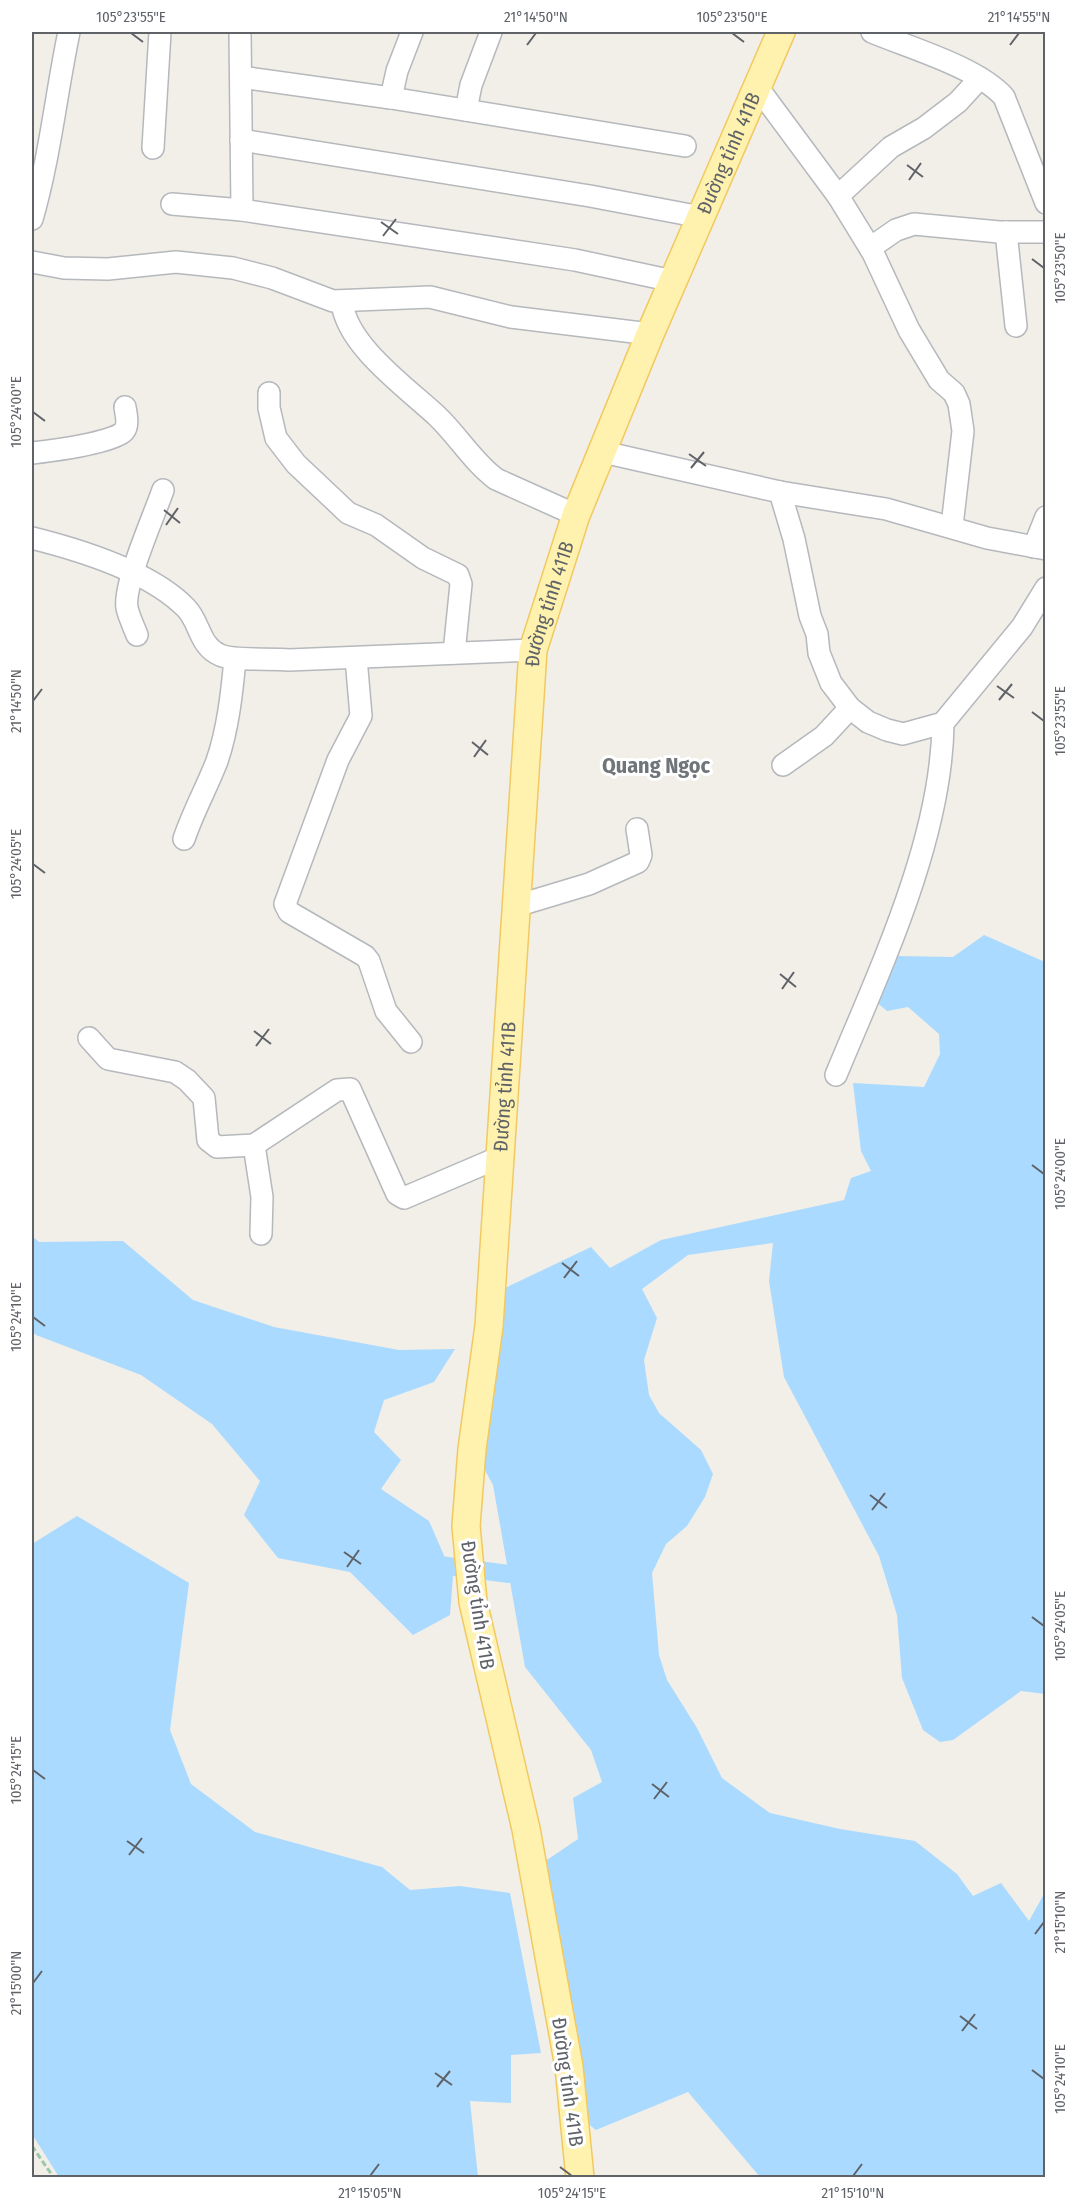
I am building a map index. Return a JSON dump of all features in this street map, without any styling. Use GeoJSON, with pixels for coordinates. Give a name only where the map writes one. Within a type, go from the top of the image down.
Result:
{"type":"FeatureCollection","features":[{"type":"Feature","properties":{"kind":"main road","name":"Đường tỉnh 411B"},"geometry":{"type":"LineString","coordinates":[[580,2178],[569,2067],[526,1829],[473,1602],[466,1526],[472,1449],[489,1326],[533,650],[576,515],[650,334],[781,32]]}},
{"type":"Feature","properties":{"kind":"street"},"geometry":{"type":"LineString","coordinates":[[32,219],[37,177],[69,32]]}},
{"type":"Feature","properties":{"kind":"street"},"geometry":{"type":"LineString","coordinates":[[153,148],[160,32]]}},
{"type":"Feature","properties":{"kind":"street"},"geometry":{"type":"LineString","coordinates":[[240,32],[242,210]]}},
{"type":"Feature","properties":{"kind":"street"},"geometry":{"type":"LineString","coordinates":[[391,98],[397,71],[412,32]]}},
{"type":"Feature","properties":{"kind":"street"},"geometry":{"type":"LineString","coordinates":[[466,110],[471,85],[491,32]]}},
{"type":"Feature","properties":{"kind":"street"},"geometry":{"type":"LineString","coordinates":[[872,32],[993,85],[1004,97],[1046,203]]}},
{"type":"Feature","properties":{"kind":"street"},"geometry":{"type":"LineString","coordinates":[[241,77],[391,98],[685,146]]}},
{"type":"Feature","properties":{"kind":"street"},"geometry":{"type":"LineString","coordinates":[[838,196],[891,147],[924,128],[958,102],[980,78]]}},
{"type":"Feature","properties":{"kind":"street"},"geometry":{"type":"LineString","coordinates":[[758,88],[838,196],[870,248],[909,330],[939,380],[954,393],[959,404],[963,431],[952,526]]}},
{"type":"Feature","properties":{"kind":"street"},"geometry":{"type":"LineString","coordinates":[[241,140],[590,196],[701,217]]}},
{"type":"Feature","properties":{"kind":"street"},"geometry":{"type":"LineString","coordinates":[[172,204],[242,210],[575,260],[673,281]]}},
{"type":"Feature","properties":{"kind":"street"},"geometry":{"type":"LineString","coordinates":[[870,248],[896,230],[915,224],[1006,232],[1046,232]]}},
{"type":"Feature","properties":{"kind":"street"},"geometry":{"type":"LineString","coordinates":[[1006,232],[1016,326]]}},
{"type":"Feature","properties":{"kind":"street"},"geometry":{"type":"LineString","coordinates":[[32,262],[64,268],[108,269],[176,262],[233,268],[342,302],[430,297],[511,317],[650,334]]}},
{"type":"Feature","properties":{"kind":"street"},"geometry":{"type":"LineString","coordinates":[[342,302],[348,325],[381,365],[444,423],[484,471],[496,479],[576,515]]}},
{"type":"Feature","properties":{"kind":"street"},"geometry":{"type":"LineString","coordinates":[[269,393],[269,408],[276,438],[296,464],[348,513],[375,525],[423,558],[458,575],[461,584],[454,653]]}},
{"type":"Feature","properties":{"kind":"street"},"geometry":{"type":"LineString","coordinates":[[32,453],[110,439],[123,433],[126,426],[125,407]]}},
{"type":"Feature","properties":{"kind":"street"},"geometry":{"type":"LineString","coordinates":[[603,452],[780,492],[886,508],[987,538],[1040,548],[1046,517]]}},
{"type":"Feature","properties":{"kind":"street"},"geometry":{"type":"LineString","coordinates":[[137,635],[127,608],[133,573],[163,490]]}},
{"type":"Feature","properties":{"kind":"street"},"geometry":{"type":"LineString","coordinates":[[780,492],[794,539],[810,616],[817,634],[819,653],[831,683],[850,708],[868,722],[903,734],[943,723],[1022,627],[1046,588]]}},
{"type":"Feature","properties":{"kind":"street"},"geometry":{"type":"LineString","coordinates":[[32,538],[62,545],[164,588],[188,610],[206,644],[220,655],[235,659],[356,658],[533,650]]}},
{"type":"Feature","properties":{"kind":"street"},"geometry":{"type":"LineString","coordinates":[[356,658],[361,716],[334,770],[285,904],[289,912],[365,956],[369,961],[386,1011],[411,1042]]}},
{"type":"Feature","properties":{"kind":"street"},"geometry":{"type":"LineString","coordinates":[[184,839],[194,810],[217,761],[229,705],[235,659]]}},
{"type":"Feature","properties":{"kind":"street"},"geometry":{"type":"LineString","coordinates":[[783,765],[824,736],[850,708]]}},
{"type":"Feature","properties":{"kind":"street"},"geometry":{"type":"LineString","coordinates":[[836,1075],[892,936],[928,830],[941,770],[943,723]]}},
{"type":"Feature","properties":{"kind":"street"},"geometry":{"type":"LineString","coordinates":[[516,906],[589,884],[638,862],[641,855],[637,829]]}},
{"type":"Feature","properties":{"kind":"street"},"geometry":{"type":"LineString","coordinates":[[89,1038],[108,1059],[175,1072],[187,1080],[204,1098],[208,1140],[212,1145],[254,1145],[337,1090],[350,1089],[400,1197],[404,1198],[500,1158]]}},
{"type":"Feature","properties":{"kind":"street"},"geometry":{"type":"LineString","coordinates":[[254,1145],[262,1197],[261,1234]]}},
{"type":"Feature","properties":{"kind":"path"},"geometry":{"type":"LineString","coordinates":[[32,2146],[54,2178]]}},
{"type":"Feature","properties":{"kind":"water"},"geometry":{"type":"Polygon","coordinates":[[[984,935],[1045,962],[1045,1694],[1021,1691],[953,1740],[940,1742],[923,1730],[902,1678],[897,1615],[879,1556],[784,1377],[769,1281],[773,1243],[688,1255],[642,1289],[657,1318],[644,1360],[649,1395],[659,1413],[701,1450],[713,1474],[705,1497],[687,1526],[666,1544],[652,1573],[659,1655],[667,1680],[697,1728],[722,1778],[770,1813],[840,1829],[915,1841],[957,1874],[973,1896],[1001,1883],[1029,1921],[1045,1892],[1045,2177],[760,2177],[688,2092],[596,2130],[582,2119],[544,1862],[578,1839],[573,1798],[602,1782],[591,1750],[525,1667],[493,1485],[480,1461],[503,1289],[591,1247],[610,1268],[661,1240],[844,1200],[851,1178],[871,1171],[861,1151],[853,1083],[924,1087],[940,1054],[939,1034],[908,1007],[887,1011],[875,1001],[897,956],[953,957],[984,935]]]}},
{"type":"Feature","properties":{"kind":"water"},"geometry":{"type":"Polygon","coordinates":[[[32,1236],[39,1242],[123,1241],[193,1300],[274,1327],[399,1350],[455,1349],[434,1382],[384,1400],[374,1432],[401,1460],[381,1489],[429,1521],[453,1576],[450,1615],[413,1635],[350,1572],[278,1558],[244,1515],[260,1481],[212,1424],[141,1375],[36,1335],[32,1331],[32,1236]]]}},
{"type":"Feature","properties":{"kind":"water"},"geometry":{"type":"Polygon","coordinates":[[[77,1516],[189,1583],[170,1730],[191,1784],[255,1832],[382,1867],[410,1890],[460,1886],[510,1893],[541,2053],[511,2055],[511,2103],[470,2101],[478,2177],[59,2177],[32,2134],[32,1544],[77,1516]]]}},
{"type":"Feature","properties":{"kind":"waterway"},"geometry":{"type":"LineString","coordinates":[[424,1563],[509,1574]]}},
{"type":"Feature","properties":{"kind":"district","name":"Quang Ngọc"},"geometry":{"type":"Point","coordinates":[656,765]}}]}
